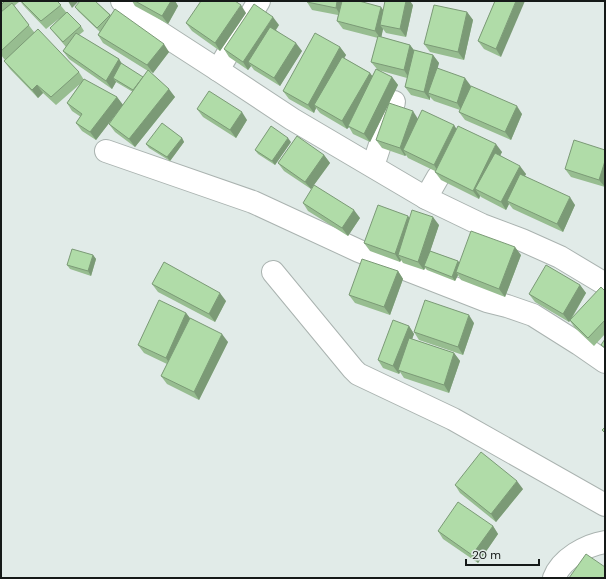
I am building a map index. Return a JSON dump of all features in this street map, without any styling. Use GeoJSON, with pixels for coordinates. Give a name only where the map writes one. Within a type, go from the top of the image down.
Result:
{"type":"FeatureCollection","features":[{"type":"Feature","properties":{"kind":"street"},"geometry":{"type":"LineString","coordinates":[[122,1],[150,26],[292,119],[426,198],[482,225],[522,240],[560,257],[605,284]]}},
{"type":"Feature","properties":{"kind":"street"},"geometry":{"type":"LineString","coordinates":[[218,70],[259,1]]}},
{"type":"Feature","properties":{"kind":"street"},"geometry":{"type":"LineString","coordinates":[[373,166],[394,102]]}},
{"type":"Feature","properties":{"kind":"street"},"geometry":{"type":"LineString","coordinates":[[106,151],[253,202],[359,251],[487,301],[508,306],[533,315],[605,362]]}},
{"type":"Feature","properties":{"kind":"street"},"geometry":{"type":"LineString","coordinates":[[426,198],[438,177]]}},
{"type":"Feature","properties":{"kind":"street"},"geometry":{"type":"LineString","coordinates":[[273,272],[358,374],[453,419],[605,505]]}},
{"type":"Feature","properties":{"kind":"street"},"geometry":{"type":"LineString","coordinates":[[554,578],[562,566],[583,549],[605,542]]}},
{"type":"Feature","properties":{"kind":"building"},"geometry":{"type":"Polygon","coordinates":[[[21,1],[57,1],[61,5],[41,21],[21,1]]]}},
{"type":"Feature","properties":{"kind":"building"},"geometry":{"type":"Polygon","coordinates":[[[80,1],[95,1],[110,15],[97,28],[75,7],[80,1]]]}},
{"type":"Feature","properties":{"kind":"building"},"geometry":{"type":"Polygon","coordinates":[[[135,1],[171,1],[162,16],[135,1]]]}},
{"type":"Feature","properties":{"kind":"building"},"geometry":{"type":"Polygon","coordinates":[[[201,1],[235,1],[241,5],[215,43],[186,23],[201,1]]]}},
{"type":"Feature","properties":{"kind":"building"},"geometry":{"type":"Polygon","coordinates":[[[307,1],[337,1],[336,8],[307,1]]]}},
{"type":"Feature","properties":{"kind":"building"},"geometry":{"type":"Polygon","coordinates":[[[342,1],[359,1],[381,7],[375,31],[337,21],[342,1]]]}},
{"type":"Feature","properties":{"kind":"building"},"geometry":{"type":"Polygon","coordinates":[[[385,1],[406,1],[400,29],[380,25],[385,1]]]}},
{"type":"Feature","properties":{"kind":"building"},"geometry":{"type":"Polygon","coordinates":[[[495,1],[516,1],[496,49],[478,41],[495,1]]]}},
{"type":"Feature","properties":{"kind":"building"},"geometry":{"type":"Polygon","coordinates":[[[12,3],[29,25],[1,51],[1,12],[12,3]]]}},
{"type":"Feature","properties":{"kind":"building"},"geometry":{"type":"Polygon","coordinates":[[[254,4],[273,17],[243,62],[224,49],[254,4]]]}},
{"type":"Feature","properties":{"kind":"building"},"geometry":{"type":"Polygon","coordinates":[[[434,5],[467,12],[458,52],[424,44],[434,5]]]}},
{"type":"Feature","properties":{"kind":"building"},"geometry":{"type":"Polygon","coordinates":[[[115,9],[164,44],[147,65],[98,35],[115,9]]]}},
{"type":"Feature","properties":{"kind":"building"},"geometry":{"type":"Polygon","coordinates":[[[67,12],[81,26],[63,42],[50,28],[67,12]]]}},
{"type":"Feature","properties":{"kind":"building"},"geometry":{"type":"Polygon","coordinates":[[[270,27],[296,43],[274,78],[248,62],[270,27]]]}},
{"type":"Feature","properties":{"kind":"building"},"geometry":{"type":"Polygon","coordinates":[[[38,29],[79,72],[51,97],[37,85],[32,90],[4,61],[38,29]]]}},
{"type":"Feature","properties":{"kind":"building"},"geometry":{"type":"Polygon","coordinates":[[[76,33],[119,59],[106,81],[63,51],[76,33]]]}},
{"type":"Feature","properties":{"kind":"building"},"geometry":{"type":"Polygon","coordinates":[[[315,33],[340,47],[308,105],[283,91],[315,33]]]}},
{"type":"Feature","properties":{"kind":"building"},"geometry":{"type":"Polygon","coordinates":[[[378,36],[410,45],[404,70],[371,62],[378,36]]]}},
{"type":"Feature","properties":{"kind":"building"},"geometry":{"type":"Polygon","coordinates":[[[414,50],[433,55],[424,92],[405,87],[414,50]]]}},
{"type":"Feature","properties":{"kind":"building"},"geometry":{"type":"Polygon","coordinates":[[[342,57],[370,73],[342,121],[314,105],[342,57]]]}},
{"type":"Feature","properties":{"kind":"building"},"geometry":{"type":"Polygon","coordinates":[[[121,63],[143,77],[133,90],[113,78],[121,63]]]}},
{"type":"Feature","properties":{"kind":"building"},"geometry":{"type":"Polygon","coordinates":[[[437,68],[465,78],[457,103],[428,93],[437,68]]]}},
{"type":"Feature","properties":{"kind":"building"},"geometry":{"type":"Polygon","coordinates":[[[376,69],[392,77],[364,134],[348,126],[376,69]]]}},
{"type":"Feature","properties":{"kind":"building"},"geometry":{"type":"Polygon","coordinates":[[[148,70],[169,89],[129,139],[109,124],[148,70]]]}},
{"type":"Feature","properties":{"kind":"building"},"geometry":{"type":"Polygon","coordinates":[[[84,79],[117,97],[90,132],[76,123],[82,114],[67,103],[84,79]]]}},
{"type":"Feature","properties":{"kind":"building"},"geometry":{"type":"Polygon","coordinates":[[[471,86],[517,106],[505,132],[459,112],[471,86]]]}},
{"type":"Feature","properties":{"kind":"building"},"geometry":{"type":"Polygon","coordinates":[[[209,91],[242,112],[230,130],[197,109],[209,91]]]}},
{"type":"Feature","properties":{"kind":"building"},"geometry":{"type":"Polygon","coordinates":[[[389,103],[413,111],[400,148],[376,140],[389,103]]]}},
{"type":"Feature","properties":{"kind":"building"},"geometry":{"type":"Polygon","coordinates":[[[422,110],[454,125],[434,165],[403,150],[422,110]]]}},
{"type":"Feature","properties":{"kind":"building"},"geometry":{"type":"Polygon","coordinates":[[[162,123],[182,138],[167,157],[146,144],[162,123]]]}},
{"type":"Feature","properties":{"kind":"building"},"geometry":{"type":"Polygon","coordinates":[[[271,126],[288,138],[272,161],[255,150],[271,126]]]}},
{"type":"Feature","properties":{"kind":"building"},"geometry":{"type":"Polygon","coordinates":[[[458,126],[496,144],[473,191],[435,172],[458,126]]]}},
{"type":"Feature","properties":{"kind":"building"},"geometry":{"type":"Polygon","coordinates":[[[297,136],[324,155],[305,182],[278,163],[297,136]]]}},
{"type":"Feature","properties":{"kind":"building"},"geometry":{"type":"Polygon","coordinates":[[[574,140],[605,150],[605,161],[599,180],[565,169],[574,140]]]}},
{"type":"Feature","properties":{"kind":"building"},"geometry":{"type":"Polygon","coordinates":[[[495,153],[520,166],[501,202],[475,189],[495,153]]]}},
{"type":"Feature","properties":{"kind":"building"},"geometry":{"type":"Polygon","coordinates":[[[520,174],[570,197],[557,224],[507,201],[520,174]]]}},
{"type":"Feature","properties":{"kind":"building"},"geometry":{"type":"Polygon","coordinates":[[[314,185],[354,210],[342,228],[303,203],[314,185]]]}},
{"type":"Feature","properties":{"kind":"building"},"geometry":{"type":"Polygon","coordinates":[[[378,205],[408,216],[395,254],[364,243],[378,205]]]}},
{"type":"Feature","properties":{"kind":"building"},"geometry":{"type":"Polygon","coordinates":[[[412,210],[433,217],[418,262],[398,255],[412,210]]]}},
{"type":"Feature","properties":{"kind":"building"},"geometry":{"type":"Polygon","coordinates":[[[471,231],[515,247],[499,289],[456,272],[471,231]]]}},
{"type":"Feature","properties":{"kind":"building"},"geometry":{"type":"Polygon","coordinates":[[[72,249],[93,255],[88,271],[67,265],[72,249]]]}},
{"type":"Feature","properties":{"kind":"building"},"geometry":{"type":"Polygon","coordinates":[[[430,251],[458,261],[452,277],[424,266],[430,251]]]}},
{"type":"Feature","properties":{"kind":"building"},"geometry":{"type":"Polygon","coordinates":[[[362,259],[398,271],[384,307],[349,295],[362,259]]]}},
{"type":"Feature","properties":{"kind":"building"},"geometry":{"type":"Polygon","coordinates":[[[164,262],[220,293],[209,314],[152,284],[164,262]]]}},
{"type":"Feature","properties":{"kind":"building"},"geometry":{"type":"Polygon","coordinates":[[[546,265],[580,285],[563,314],[529,294],[546,265]]]}},
{"type":"Feature","properties":{"kind":"building"},"geometry":{"type":"Polygon","coordinates":[[[601,287],[605,291],[605,320],[588,338],[570,320],[601,287]]]}},
{"type":"Feature","properties":{"kind":"building"},"geometry":{"type":"Polygon","coordinates":[[[159,300],[186,313],[166,358],[138,345],[159,300]]]}},
{"type":"Feature","properties":{"kind":"building"},"geometry":{"type":"Polygon","coordinates":[[[425,300],[469,315],[458,347],[414,332],[425,300]]]}},
{"type":"Feature","properties":{"kind":"building"},"geometry":{"type":"Polygon","coordinates":[[[190,318],[222,334],[194,392],[161,376],[190,318]]]}},
{"type":"Feature","properties":{"kind":"building"},"geometry":{"type":"Polygon","coordinates":[[[393,320],[409,326],[393,366],[378,360],[393,320]]]}},
{"type":"Feature","properties":{"kind":"building"},"geometry":{"type":"Polygon","coordinates":[[[409,338],[454,353],[444,385],[398,370],[409,338]]]}},
{"type":"Feature","properties":{"kind":"building"},"geometry":{"type":"Polygon","coordinates":[[[605,339],[605,348],[601,345],[605,339]]]}},
{"type":"Feature","properties":{"kind":"building"},"geometry":{"type":"Polygon","coordinates":[[[481,452],[517,481],[491,514],[455,485],[481,452]]]}},
{"type":"Feature","properties":{"kind":"building"},"geometry":{"type":"Polygon","coordinates":[[[458,502],[493,526],[472,555],[438,531],[458,502]]]}},
{"type":"Feature","properties":{"kind":"building"},"geometry":{"type":"Polygon","coordinates":[[[586,554],[605,567],[605,578],[569,578],[586,554]]]}}]}
